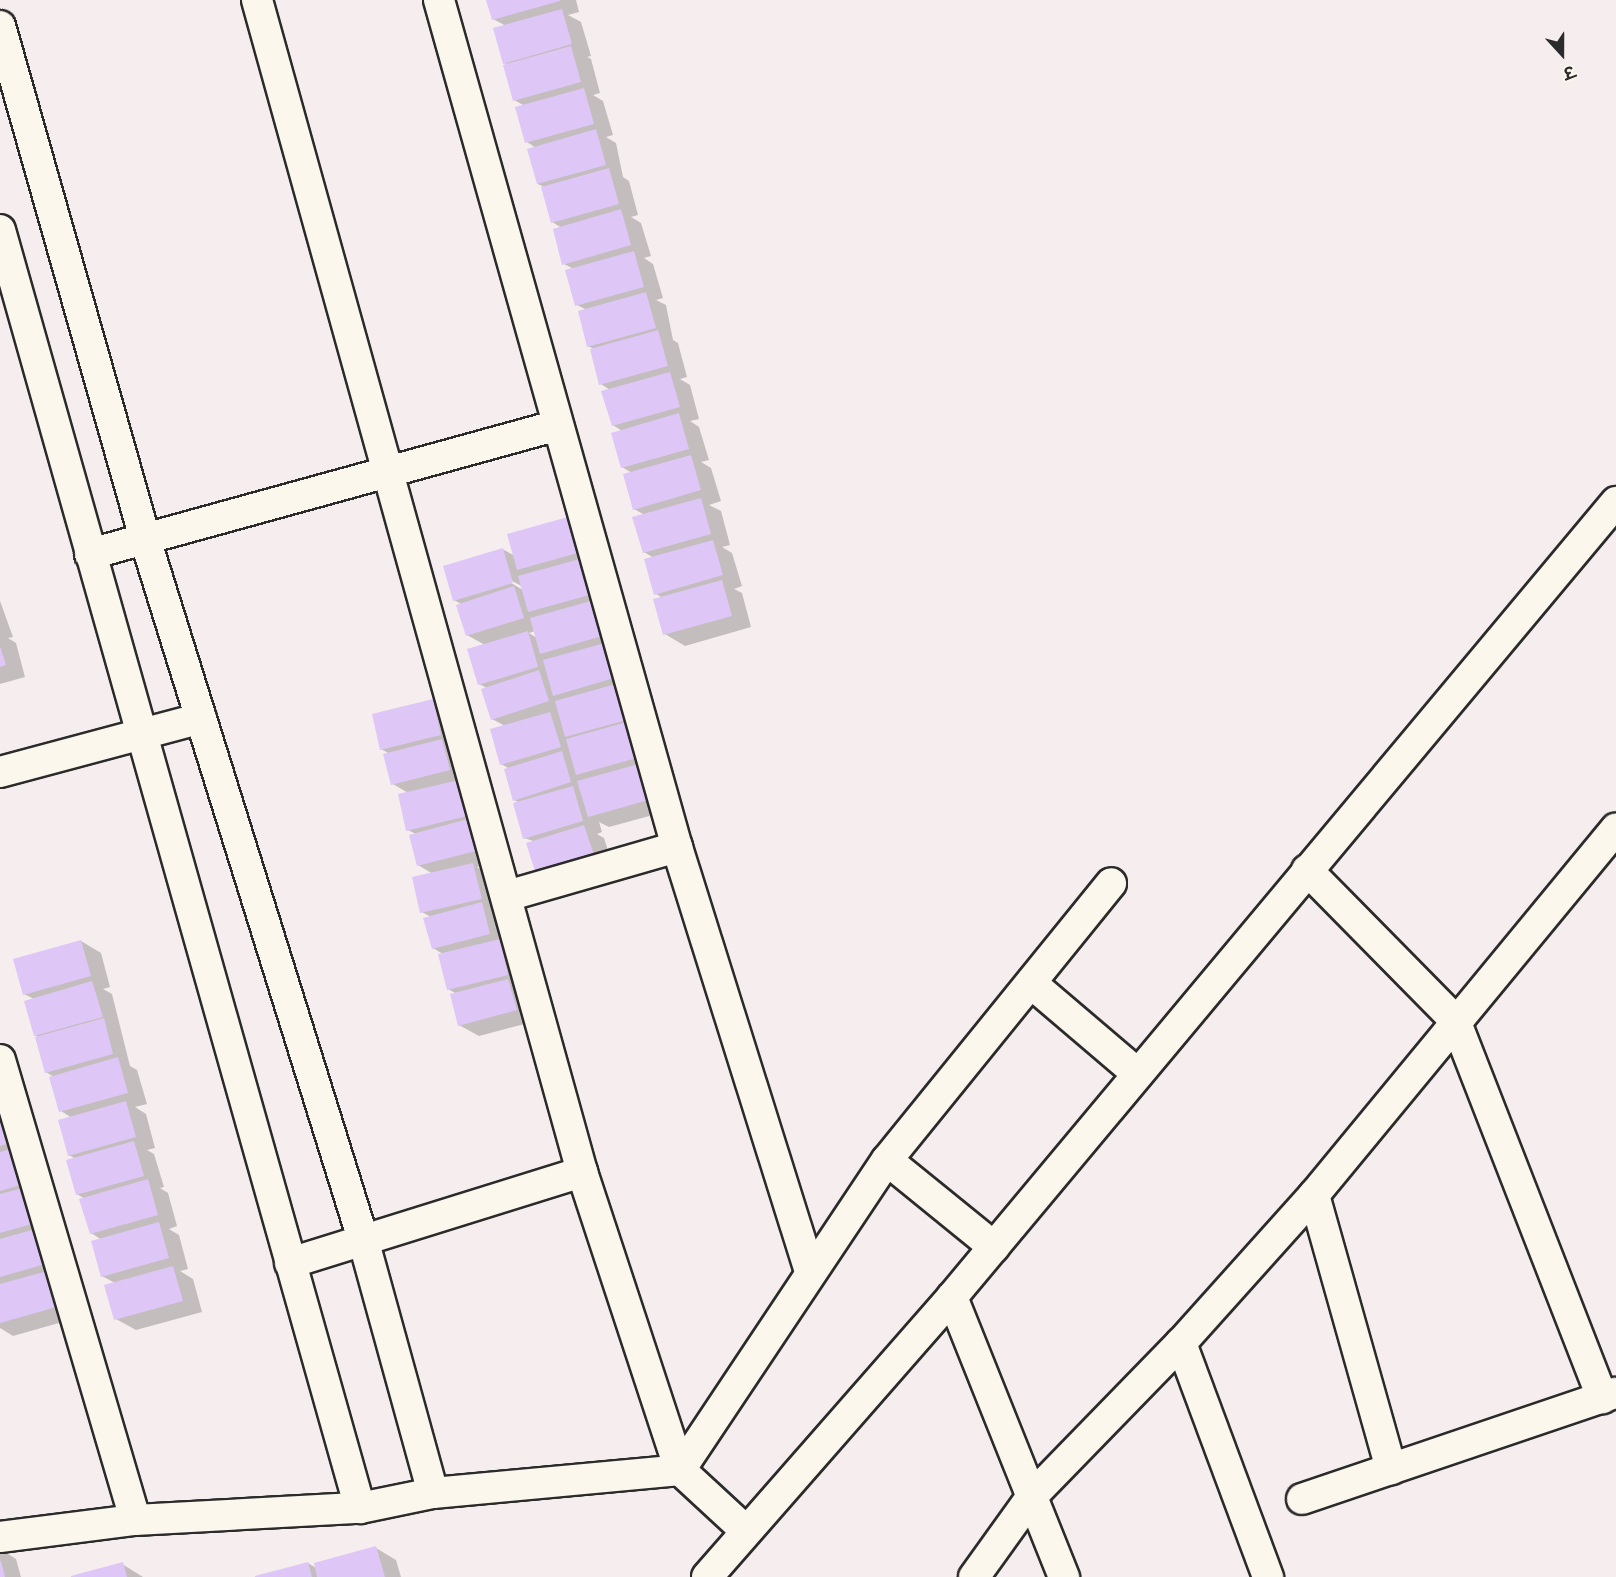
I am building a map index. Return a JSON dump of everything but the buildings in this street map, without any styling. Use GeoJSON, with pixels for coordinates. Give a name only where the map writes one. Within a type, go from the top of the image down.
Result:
{"type":"FeatureCollection","features":[{"type":"Feature","properties":{"kind":"street"},"geometry":{"type":"LineString","coordinates":[[257,0],[386,475],[507,896],[582,1172],[680,1470],[737,1524]]}},
{"type":"Feature","properties":{"kind":"street"},"geometry":{"type":"LineString","coordinates":[[439,0],[677,847],[810,1271]]}},
{"type":"Feature","properties":{"kind":"street"},"geometry":{"type":"LineString","coordinates":[[0,26],[146,542],[363,1239],[434,1493]]}},
{"type":"Feature","properties":{"kind":"street"},"geometry":{"type":"LineString","coordinates":[[0,230],[360,1508]]}},
{"type":"Feature","properties":{"kind":"street"},"geometry":{"type":"LineString","coordinates":[[90,554],[146,542],[558,425]]}},
{"type":"Feature","properties":{"kind":"street"},"geometry":{"type":"LineString","coordinates":[[707,1577],[737,1524],[952,1297],[1616,502]]}},
{"type":"Feature","properties":{"kind":"street"},"geometry":{"type":"LineString","coordinates":[[0,772],[201,717]]}},
{"type":"Feature","properties":{"kind":"street"},"geometry":{"type":"LineString","coordinates":[[974,1577],[1033,1495],[1181,1343],[1314,1195],[1455,1020],[1616,828]]}},
{"type":"Feature","properties":{"kind":"street"},"geometry":{"type":"LineString","coordinates":[[507,896],[677,847]]}},
{"type":"Feature","properties":{"kind":"street"},"geometry":{"type":"LineString","coordinates":[[1302,1499],[1609,1396],[1455,1020],[1307,870]]}},
{"type":"Feature","properties":{"kind":"street"},"geometry":{"type":"LineString","coordinates":[[680,1470],[810,1271],[887,1160],[1111,883]]}},
{"type":"Feature","properties":{"kind":"street"},"geometry":{"type":"LineString","coordinates":[[1031,983],[1089,1029],[1138,1074]]}},
{"type":"Feature","properties":{"kind":"street"},"geometry":{"type":"LineString","coordinates":[[0,1060],[135,1520]]}},
{"type":"Feature","properties":{"kind":"street"},"geometry":{"type":"LineString","coordinates":[[887,1160],[994,1247]]}},
{"type":"Feature","properties":{"kind":"street"},"geometry":{"type":"LineString","coordinates":[[290,1263],[582,1172]]}},
{"type":"Feature","properties":{"kind":"street"},"geometry":{"type":"LineString","coordinates":[[1314,1195],[1391,1469]]}},
{"type":"Feature","properties":{"kind":"street"},"geometry":{"type":"LineString","coordinates":[[952,1297],[1064,1577]]}},
{"type":"Feature","properties":{"kind":"street"},"geometry":{"type":"LineString","coordinates":[[1181,1343],[1268,1577]]}},
{"type":"Feature","properties":{"kind":"street"},"geometry":{"type":"LineString","coordinates":[[0,1537],[135,1520],[360,1508],[434,1493],[680,1470]]}}]}
